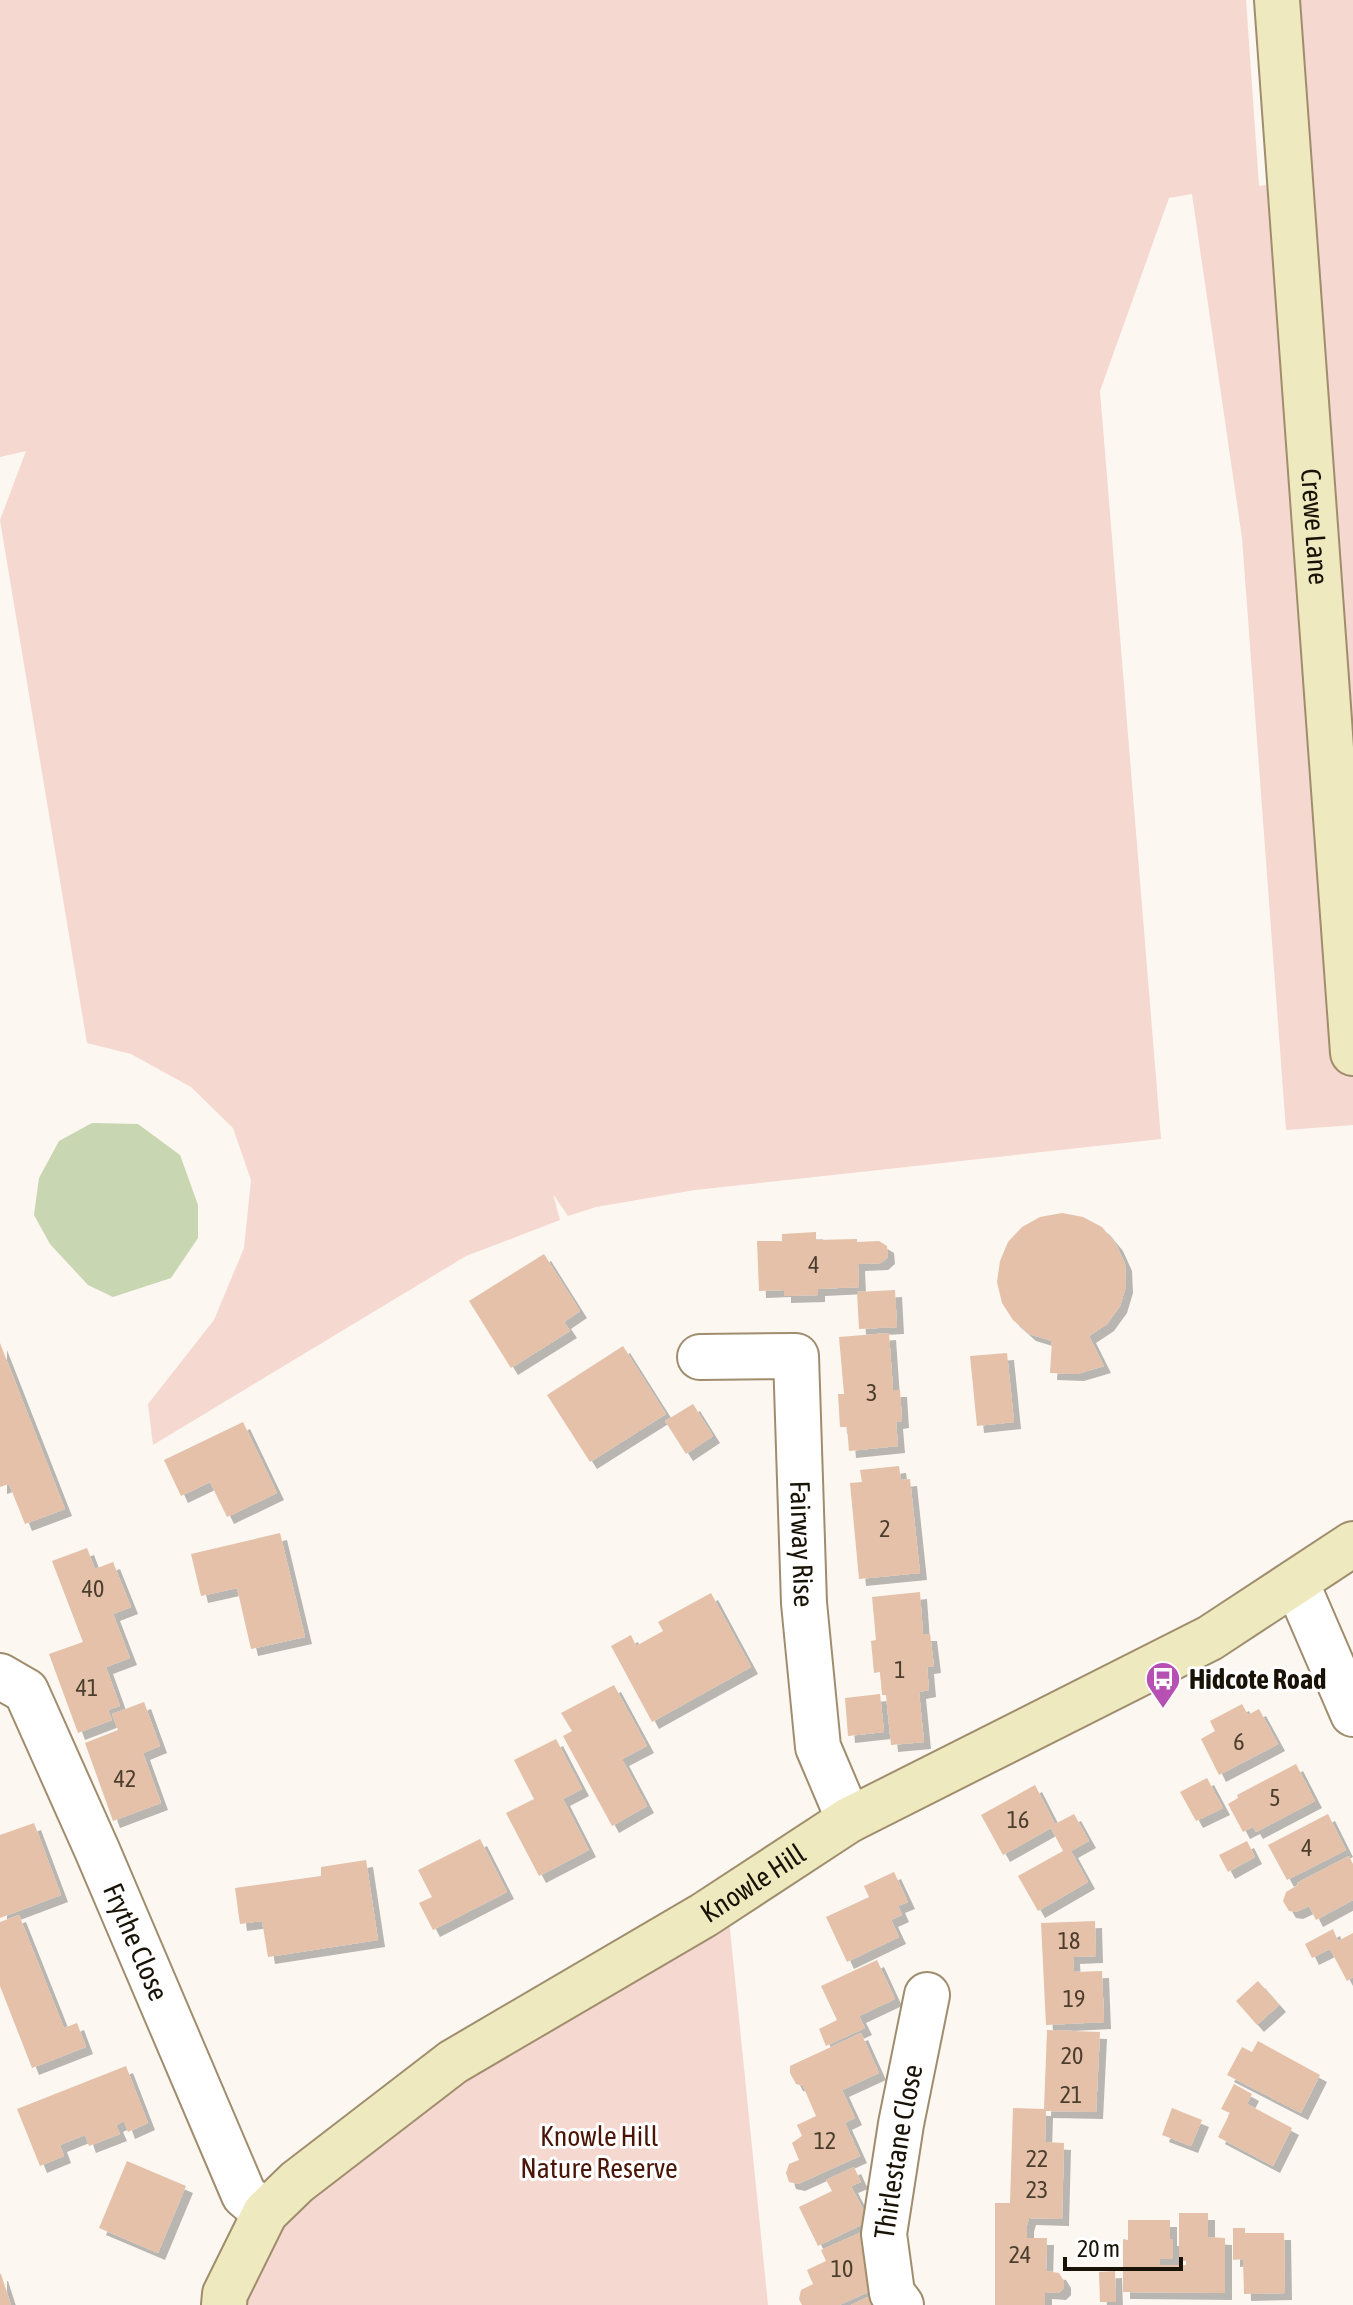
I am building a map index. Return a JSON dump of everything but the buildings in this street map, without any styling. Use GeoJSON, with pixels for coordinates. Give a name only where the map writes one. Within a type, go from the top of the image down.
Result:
{"type":"FeatureCollection","features":[{"type":"Feature","properties":{"kind":"street","name":"Crewe Lane"},"geometry":{"type":"LineString","coordinates":[[1277,0],[1353,1053]]}},
{"type":"Feature","properties":{"kind":"street","name":"Fairway Rise"},"geometry":{"type":"LineString","coordinates":[[700,1357],[796,1356],[804,1603],[818,1747],[849,1820]]}},
{"type":"Feature","properties":{"kind":"street","name":"Knowle Hill"},"geometry":{"type":"LineString","coordinates":[[224,2305],[225,2294],[265,2213],[297,2182],[453,2062],[704,1915],[849,1820],[1210,1638],[1353,1544]]}},
{"type":"Feature","properties":{"kind":"street"},"geometry":{"type":"LineString","coordinates":[[1296,1582],[1350,1699]]}},
{"type":"Feature","properties":{"kind":"street","name":"Frythe Close"},"geometry":{"type":"LineString","coordinates":[[0,1676],[26,1691],[244,2195],[265,2213]]}},
{"type":"Feature","properties":{"kind":"street","name":"Thirlestane Close"},"geometry":{"type":"LineString","coordinates":[[901,2305],[892,2293],[884,2234],[901,2124],[927,1995]]}},
{"type":"Feature","properties":{"kind":"green space"},"geometry":{"type":"Polygon","coordinates":[[[0,0],[1246,0],[1259,186],[1290,182],[1277,0],[1353,0],[1353,1125],[1286,1130],[1242,538],[1192,194],[1169,198],[1100,391],[1161,1139],[695,1190],[596,1207],[568,1216],[553,1194],[560,1220],[466,1256],[153,1445],[148,1404],[214,1320],[244,1248],[251,1180],[233,1128],[191,1087],[131,1054],[87,1043],[0,520],[26,451],[0,457],[0,0]]]}},
{"type":"Feature","properties":{"kind":"green space","name":"Knowle Hill Nature Reserve"},"geometry":{"type":"Polygon","coordinates":[[[727,1900],[768,2305],[224,2305],[265,2213],[727,1900]]]}},
{"type":"Feature","properties":{"kind":"shaded area"},"geometry":{"type":"Polygon","coordinates":[[[92,1123],[138,1124],[180,1155],[198,1205],[198,1238],[171,1278],[113,1297],[88,1285],[50,1244],[34,1215],[39,1178],[59,1141],[92,1123]]]}},
{"type":"Feature","properties":{"kind":"place","name":"Hidcote Road"},"geometry":{"type":"Point","coordinates":[1163,1710]}}]}
